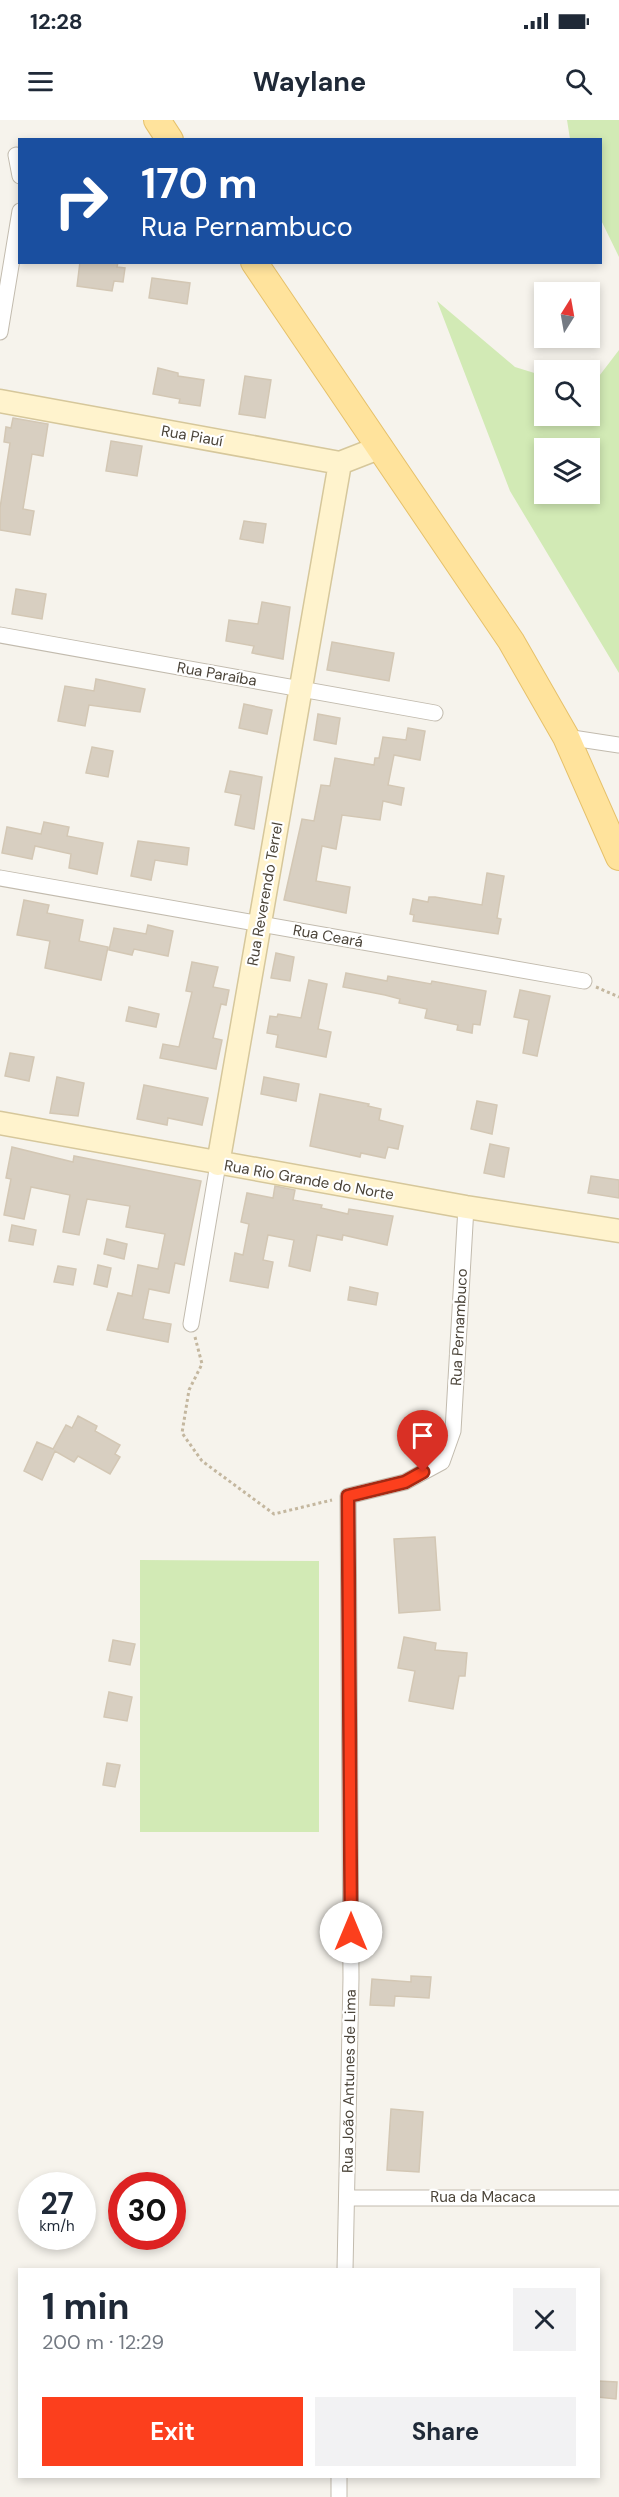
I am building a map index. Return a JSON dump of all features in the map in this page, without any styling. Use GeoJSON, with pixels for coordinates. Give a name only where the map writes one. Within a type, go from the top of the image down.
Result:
{"type":"FeatureCollection","features":[{"type":"Feature","properties":{"kind":"main road"},"geometry":{"type":"LineString","coordinates":[[157,120],[169,138]]}},
{"type":"Feature","properties":{"kind":"main road"},"geometry":{"type":"LineString","coordinates":[[255,264],[511,641],[566,737],[619,857]]}},
{"type":"Feature","properties":{"kind":"street"},"geometry":{"type":"LineString","coordinates":[[0,152],[18,155]]}},
{"type":"Feature","properties":{"kind":"street"},"geometry":{"type":"LineString","coordinates":[[0,332],[18,223]]}},
{"type":"Feature","properties":{"kind":"street","name":"Rua Piauí"},"geometry":{"type":"LineString","coordinates":[[0,401],[340,463]]}},
{"type":"Feature","properties":{"kind":"street"},"geometry":{"type":"LineString","coordinates":[[340,463],[381,447]]}},
{"type":"Feature","properties":{"kind":"street","name":"Rua Reverendo Terrel"},"geometry":{"type":"LineString","coordinates":[[191,1324],[340,463]]}},
{"type":"Feature","properties":{"kind":"street","name":"Rua Paraíba"},"geometry":{"type":"LineString","coordinates":[[0,635],[435,713]]}},
{"type":"Feature","properties":{"kind":"street"},"geometry":{"type":"LineString","coordinates":[[566,737],[619,745]]}},
{"type":"Feature","properties":{"kind":"street","name":"Rua Ceará"},"geometry":{"type":"LineString","coordinates":[[0,878],[584,981]]}},
{"type":"Feature","properties":{"kind":"street","name":"Rua Rio Grande do Norte"},"geometry":{"type":"LineString","coordinates":[[0,1123],[218,1164],[619,1231]]}},
{"type":"Feature","properties":{"kind":"street","name":"Rua Pernambuco"},"geometry":{"type":"LineString","coordinates":[[348,1496],[405,1482],[442,1462],[453,1431],[466,1207]]}},
{"type":"Feature","properties":{"kind":"street","name":"Rua João Antunes de Lima"},"geometry":{"type":"LineString","coordinates":[[345,2268],[351,1978],[348,1496]]}},
{"type":"Feature","properties":{"kind":"street","name":"Rua da Macaca"},"geometry":{"type":"LineString","coordinates":[[347,2198],[619,2198]]}},
{"type":"Feature","properties":{"kind":"street"},"geometry":{"type":"LineString","coordinates":[[339,2478],[339,2497]]}},
{"type":"Feature","properties":{"kind":"path"},"geometry":{"type":"LineString","coordinates":[[584,981],[619,998]]}},
{"type":"Feature","properties":{"kind":"path"},"geometry":{"type":"LineString","coordinates":[[191,1324],[202,1364],[189,1390],[182,1433],[202,1461],[274,1514],[348,1496]]}},
{"type":"Feature","properties":{"kind":"green space"},"geometry":{"type":"Polygon","coordinates":[[[567,120],[619,120],[619,257],[602,222],[602,138],[570,138],[567,120]]]}},
{"type":"Feature","properties":{"kind":"green space"},"geometry":{"type":"Polygon","coordinates":[[[437,301],[515,367],[534,373],[534,426],[600,426],[600,375],[619,350],[619,673],[510,491],[437,301]]]}},
{"type":"Feature","properties":{"kind":"green space"},"geometry":{"type":"Polygon","coordinates":[[[140,1560],[319,1561],[319,1832],[140,1832],[140,1560]]]}},
{"type":"Feature","properties":{"kind":"building"},"geometry":{"type":"Polygon","coordinates":[[[80,264],[118,264],[117,267],[125,268],[123,282],[114,281],[112,291],[77,286],[80,264]]]}},
{"type":"Feature","properties":{"kind":"building"},"geometry":{"type":"Polygon","coordinates":[[[152,278],[190,283],[187,304],[149,298],[152,278]]]}},
{"type":"Feature","properties":{"kind":"building"},"geometry":{"type":"Polygon","coordinates":[[[158,368],[178,373],[178,376],[204,380],[200,406],[179,403],[180,399],[153,394],[158,368]]]}},
{"type":"Feature","properties":{"kind":"building"},"geometry":{"type":"Polygon","coordinates":[[[245,376],[271,380],[265,418],[239,414],[245,376]]]}},
{"type":"Feature","properties":{"kind":"building"},"geometry":{"type":"Polygon","coordinates":[[[13,418],[48,424],[43,456],[32,454],[23,509],[34,511],[30,535],[0,530],[0,508],[10,443],[4,442],[6,427],[11,428],[13,418]]]}},
{"type":"Feature","properties":{"kind":"building"},"geometry":{"type":"Polygon","coordinates":[[[111,441],[142,446],[137,476],[106,471],[111,441]]]}},
{"type":"Feature","properties":{"kind":"building"},"geometry":{"type":"Polygon","coordinates":[[[244,521],[266,524],[263,543],[240,539],[244,521]]]}},
{"type":"Feature","properties":{"kind":"building"},"geometry":{"type":"Polygon","coordinates":[[[16,589],[46,594],[42,619],[12,614],[16,589]]]}},
{"type":"Feature","properties":{"kind":"building"},"geometry":{"type":"Polygon","coordinates":[[[262,602],[290,607],[283,659],[252,653],[254,646],[226,641],[229,620],[258,624],[262,602]]]}},
{"type":"Feature","properties":{"kind":"building"},"geometry":{"type":"Polygon","coordinates":[[[332,642],[394,653],[389,681],[327,670],[332,642]]]}},
{"type":"Feature","properties":{"kind":"building"},"geometry":{"type":"Polygon","coordinates":[[[96,679],[145,689],[140,712],[89,705],[85,726],[58,721],[65,686],[94,691],[96,679]]]}},
{"type":"Feature","properties":{"kind":"building"},"geometry":{"type":"Polygon","coordinates":[[[244,704],[272,710],[267,734],[239,728],[244,704]]]}},
{"type":"Feature","properties":{"kind":"building"},"geometry":{"type":"Polygon","coordinates":[[[318,714],[340,718],[336,744],[314,740],[318,714]]]}},
{"type":"Feature","properties":{"kind":"building"},"geometry":{"type":"Polygon","coordinates":[[[408,728],[425,731],[420,760],[394,755],[388,785],[404,788],[401,805],[383,801],[380,820],[342,815],[336,849],[322,846],[316,881],[350,887],[346,913],[284,900],[302,819],[314,821],[321,785],[330,786],[335,758],[374,765],[375,758],[379,758],[383,737],[406,740],[408,728]]]}},
{"type":"Feature","properties":{"kind":"building"},"geometry":{"type":"Polygon","coordinates":[[[92,747],[113,751],[108,777],[86,773],[92,747]]]}},
{"type":"Feature","properties":{"kind":"building"},"geometry":{"type":"Polygon","coordinates":[[[230,771],[262,777],[254,829],[235,825],[241,795],[225,792],[230,771]]]}},
{"type":"Feature","properties":{"kind":"building"},"geometry":{"type":"Polygon","coordinates":[[[44,822],[69,827],[67,836],[103,843],[97,874],[69,868],[71,854],[35,846],[32,859],[2,853],[7,827],[41,834],[44,822]]]}},
{"type":"Feature","properties":{"kind":"building"},"geometry":{"type":"Polygon","coordinates":[[[138,841],[189,848],[187,865],[155,860],[151,880],[131,876],[138,841]]]}},
{"type":"Feature","properties":{"kind":"building"},"geometry":{"type":"Polygon","coordinates":[[[487,873],[504,876],[497,918],[501,919],[498,934],[413,921],[414,915],[410,914],[413,899],[428,902],[429,897],[435,897],[482,905],[487,873]]]}},
{"type":"Feature","properties":{"kind":"building"},"geometry":{"type":"Polygon","coordinates":[[[24,900],[49,905],[47,913],[83,920],[79,941],[108,947],[101,980],[45,968],[50,941],[17,935],[24,900]]]}},
{"type":"Feature","properties":{"kind":"building"},"geometry":{"type":"Polygon","coordinates":[[[148,925],[173,931],[168,956],[134,949],[132,955],[109,950],[114,928],[146,934],[148,925]]]}},
{"type":"Feature","properties":{"kind":"building"},"geometry":{"type":"Polygon","coordinates":[[[276,953],[294,957],[290,981],[271,978],[276,953]]]}},
{"type":"Feature","properties":{"kind":"building"},"geometry":{"type":"Polygon","coordinates":[[[192,962],[218,967],[213,987],[229,990],[226,1005],[221,1004],[213,1038],[222,1040],[216,1069],[160,1058],[163,1044],[179,1047],[192,992],[186,991],[192,962]]]}},
{"type":"Feature","properties":{"kind":"building"},"geometry":{"type":"Polygon","coordinates":[[[346,973],[387,981],[388,976],[431,984],[432,981],[486,991],[480,1025],[473,1024],[472,1033],[457,1030],[458,1025],[425,1018],[427,1009],[399,1003],[400,999],[385,995],[343,987],[346,973]]]}},
{"type":"Feature","properties":{"kind":"building"},"geometry":{"type":"Polygon","coordinates":[[[309,980],[327,984],[318,1029],[331,1032],[326,1057],[276,1047],[278,1035],[267,1033],[270,1016],[277,1017],[278,1014],[301,1018],[309,980]]]}},
{"type":"Feature","properties":{"kind":"building"},"geometry":{"type":"Polygon","coordinates":[[[520,990],[550,996],[537,1056],[523,1053],[529,1020],[514,1017],[520,990]]]}},
{"type":"Feature","properties":{"kind":"building"},"geometry":{"type":"Polygon","coordinates":[[[129,1007],[159,1014],[156,1027],[126,1021],[129,1007]]]}},
{"type":"Feature","properties":{"kind":"building"},"geometry":{"type":"Polygon","coordinates":[[[10,1053],[34,1057],[29,1081],[5,1076],[10,1053]]]}},
{"type":"Feature","properties":{"kind":"building"},"geometry":{"type":"Polygon","coordinates":[[[57,1077],[84,1083],[78,1116],[50,1113],[57,1077]]]}},
{"type":"Feature","properties":{"kind":"building"},"geometry":{"type":"Polygon","coordinates":[[[264,1077],[299,1084],[296,1101],[261,1094],[264,1077]]]}},
{"type":"Feature","properties":{"kind":"building"},"geometry":{"type":"Polygon","coordinates":[[[144,1085],[208,1098],[202,1125],[168,1118],[167,1125],[137,1119],[144,1085]]]}},
{"type":"Feature","properties":{"kind":"building"},"geometry":{"type":"Polygon","coordinates":[[[320,1094],[369,1104],[368,1106],[381,1109],[379,1120],[403,1126],[398,1149],[388,1147],[385,1158],[361,1153],[360,1157],[310,1146],[320,1094]]]}},
{"type":"Feature","properties":{"kind":"building"},"geometry":{"type":"Polygon","coordinates":[[[477,1101],[497,1105],[492,1134],[471,1129],[477,1101]]]}},
{"type":"Feature","properties":{"kind":"building"},"geometry":{"type":"Polygon","coordinates":[[[490,1144],[509,1148],[504,1177],[484,1173],[490,1144]]]}},
{"type":"Feature","properties":{"kind":"building"},"geometry":{"type":"Polygon","coordinates":[[[12,1147],[73,1162],[74,1156],[201,1181],[184,1265],[175,1263],[169,1293],[149,1289],[143,1319],[171,1324],[168,1342],[107,1330],[118,1293],[132,1296],[138,1265],[158,1269],[165,1234],[126,1227],[130,1206],[87,1199],[79,1235],[63,1232],[70,1195],[31,1187],[24,1219],[4,1215],[11,1179],[6,1178],[12,1147]]]}},
{"type":"Feature","properties":{"kind":"building"},"geometry":{"type":"Polygon","coordinates":[[[591,1176],[619,1180],[619,1198],[588,1193],[591,1176]]]}},
{"type":"Feature","properties":{"kind":"building"},"geometry":{"type":"Polygon","coordinates":[[[275,1186],[295,1190],[293,1200],[322,1205],[321,1208],[348,1214],[349,1209],[393,1216],[387,1245],[343,1235],[342,1240],[317,1235],[310,1271],[289,1266],[294,1240],[268,1235],[263,1260],[273,1262],[268,1288],[230,1281],[235,1253],[243,1255],[249,1224],[241,1222],[247,1193],[273,1198],[275,1186]]]}},
{"type":"Feature","properties":{"kind":"building"},"geometry":{"type":"Polygon","coordinates":[[[12,1225],[36,1230],[33,1245],[9,1241],[12,1225]]]}},
{"type":"Feature","properties":{"kind":"building"},"geometry":{"type":"Polygon","coordinates":[[[107,1239],[127,1244],[124,1259],[104,1254],[107,1239]]]}},
{"type":"Feature","properties":{"kind":"building"},"geometry":{"type":"Polygon","coordinates":[[[98,1265],[111,1268],[107,1287],[94,1284],[98,1265]]]}},
{"type":"Feature","properties":{"kind":"building"},"geometry":{"type":"Polygon","coordinates":[[[58,1266],[76,1269],[73,1285],[54,1282],[58,1266]]]}},
{"type":"Feature","properties":{"kind":"building"},"geometry":{"type":"Polygon","coordinates":[[[350,1287],[378,1293],[376,1305],[348,1300],[350,1287]]]}},
{"type":"Feature","properties":{"kind":"building"},"geometry":{"type":"Polygon","coordinates":[[[78,1416],[97,1426],[95,1431],[120,1445],[115,1454],[120,1457],[110,1474],[78,1456],[74,1462],[55,1451],[42,1480],[24,1471],[37,1442],[53,1449],[66,1425],[72,1428],[78,1416]]]}},
{"type":"Feature","properties":{"kind":"building"},"geometry":{"type":"Polygon","coordinates":[[[435,1537],[440,1610],[399,1613],[394,1539],[435,1537]]]}},
{"type":"Feature","properties":{"kind":"building"},"geometry":{"type":"Polygon","coordinates":[[[404,1637],[436,1643],[435,1650],[467,1653],[465,1676],[459,1676],[453,1709],[409,1701],[415,1671],[398,1668],[404,1637]]]}},
{"type":"Feature","properties":{"kind":"building"},"geometry":{"type":"Polygon","coordinates":[[[113,1640],[135,1644],[130,1665],[109,1661],[113,1640]]]}},
{"type":"Feature","properties":{"kind":"building"},"geometry":{"type":"Polygon","coordinates":[[[109,1692],[132,1697],[127,1721],[104,1717],[109,1692]]]}},
{"type":"Feature","properties":{"kind":"building"},"geometry":{"type":"Polygon","coordinates":[[[107,1763],[120,1765],[115,1787],[103,1785],[107,1763]]]}},
{"type":"Feature","properties":{"kind":"building"},"geometry":{"type":"Polygon","coordinates":[[[411,1976],[431,1977],[429,1998],[395,1996],[394,2006],[370,2005],[372,1979],[411,1982],[411,1976]]]}},
{"type":"Feature","properties":{"kind":"building"},"geometry":{"type":"Polygon","coordinates":[[[391,2109],[423,2112],[419,2172],[387,2170],[391,2109]]]}},
{"type":"Feature","properties":{"kind":"building"},"geometry":{"type":"Polygon","coordinates":[[[600,2381],[617,2382],[616,2399],[600,2397],[600,2381]]]}},
{"type":"Feature","properties":{"kind":"route"},"geometry":{"type":"LineString","coordinates":[[351,1932],[348,1496],[405,1482],[423,1472]]}}]}
